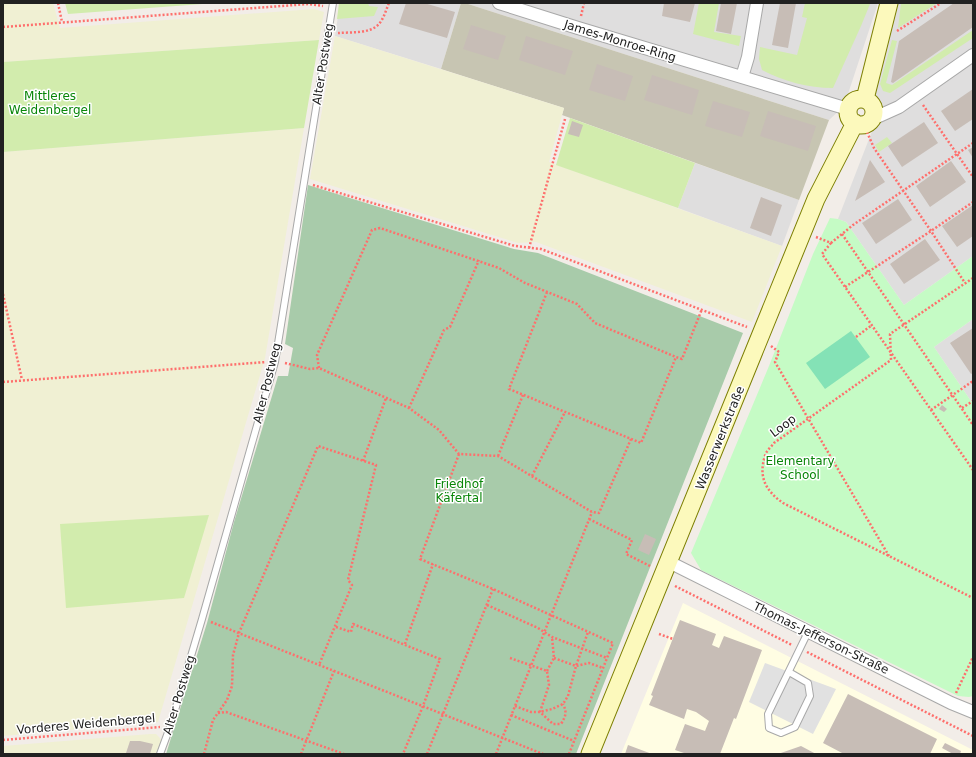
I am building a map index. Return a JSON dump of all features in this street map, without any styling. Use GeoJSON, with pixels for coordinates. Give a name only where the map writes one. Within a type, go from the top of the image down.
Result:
{"type":"FeatureCollection","features":[{"type":"Feature","properties":{"kind":"street","name":"James-Monroe-Ring"},"geometry":{"type":"LineString","coordinates":[[499,3],[742,77],[860,118]]}},
{"type":"Feature","properties":{"kind":"street"},"geometry":{"type":"LineString","coordinates":[[742,77],[748,56],[757,3]]}},
{"type":"Feature","properties":{"kind":"street"},"geometry":{"type":"LineString","coordinates":[[860,118],[874,111],[869,102],[865,99],[889,3]]}},
{"type":"Feature","properties":{"kind":"street"},"geometry":{"type":"LineString","coordinates":[[860,118],[879,116],[898,107],[973,55]]}},
{"type":"Feature","properties":{"kind":"street","name":"Wasserwerkstraße"},"geometry":{"type":"LineString","coordinates":[[590,754],[762,335],[816,199],[860,118]]}},
{"type":"Feature","properties":{"kind":"street","name":"Thomas-Jefferson-Straße"},"geometry":{"type":"LineString","coordinates":[[665,571],[808,632],[951,703],[973,712]]}},
{"type":"Feature","properties":{"kind":"lane","name":"Alter Postweg"},"geometry":{"type":"LineString","coordinates":[[160,754],[170,726],[202,618],[275,362],[333,5]]}},
{"type":"Feature","properties":{"kind":"lane"},"geometry":{"type":"LineString","coordinates":[[789,672],[808,683],[810,696],[795,726],[782,733],[769,728],[768,714],[808,632]]}},
{"type":"Feature","properties":{"kind":"path"},"geometry":{"type":"LineString","coordinates":[[58,3],[62,22]]}},
{"type":"Feature","properties":{"kind":"path"},"geometry":{"type":"LineString","coordinates":[[328,33],[362,32],[375,27],[382,18],[389,3]]}},
{"type":"Feature","properties":{"kind":"path"},"geometry":{"type":"LineString","coordinates":[[880,42],[941,3]]}},
{"type":"Feature","properties":{"kind":"path"},"geometry":{"type":"LineString","coordinates":[[3,27],[308,4],[333,5]]}},
{"type":"Feature","properties":{"kind":"path"},"geometry":{"type":"LineString","coordinates":[[916,95],[973,177]]}},
{"type":"Feature","properties":{"kind":"path"},"geometry":{"type":"LineString","coordinates":[[860,118],[874,148],[965,283]]}},
{"type":"Feature","properties":{"kind":"path"},"geometry":{"type":"LineString","coordinates":[[529,248],[566,119]]}},
{"type":"Feature","properties":{"kind":"path"},"geometry":{"type":"LineString","coordinates":[[973,143],[853,225],[831,243],[822,254],[973,470]]}},
{"type":"Feature","properties":{"kind":"path"},"geometry":{"type":"LineString","coordinates":[[304,182],[508,244],[541,249],[702,309],[762,335],[779,352],[775,362],[889,556]]}},
{"type":"Feature","properties":{"kind":"path"},"geometry":{"type":"LineString","coordinates":[[845,287],[973,202]]}},
{"type":"Feature","properties":{"kind":"path"},"geometry":{"type":"LineString","coordinates":[[319,368],[316,355],[372,230],[380,228],[479,260],[499,268],[525,283],[577,304],[594,323],[682,359],[702,309]]}},
{"type":"Feature","properties":{"kind":"path"},"geometry":{"type":"LineString","coordinates":[[803,232],[831,243]]}},
{"type":"Feature","properties":{"kind":"path"},"geometry":{"type":"LineString","coordinates":[[842,234],[973,424]]}},
{"type":"Feature","properties":{"kind":"path"},"geometry":{"type":"LineString","coordinates":[[409,408],[444,330],[450,327],[479,260]]}},
{"type":"Feature","properties":{"kind":"path"},"geometry":{"type":"LineString","coordinates":[[891,353],[890,334],[973,278]]}},
{"type":"Feature","properties":{"kind":"path"},"geometry":{"type":"LineString","coordinates":[[547,292],[509,389],[641,444],[676,357]]}},
{"type":"Feature","properties":{"kind":"path"},"geometry":{"type":"LineString","coordinates":[[3,294],[22,380]]}},
{"type":"Feature","properties":{"kind":"path"},"geometry":{"type":"LineString","coordinates":[[856,337],[872,325]]}},
{"type":"Feature","properties":{"kind":"path","name":"Loop"},"geometry":{"type":"LineString","coordinates":[[891,353],[892,360],[774,443],[765,455],[762,470],[763,479],[773,496],[783,503],[973,598]]}},
{"type":"Feature","properties":{"kind":"path"},"geometry":{"type":"LineString","coordinates":[[3,382],[275,362],[291,363],[310,369],[319,368],[409,408],[439,430],[459,454],[498,456],[592,512],[599,513],[631,439]]}},
{"type":"Feature","properties":{"kind":"path"},"geometry":{"type":"LineString","coordinates":[[931,410],[973,381]]}},
{"type":"Feature","properties":{"kind":"path"},"geometry":{"type":"LineString","coordinates":[[498,456],[523,395]]}},
{"type":"Feature","properties":{"kind":"path"},"geometry":{"type":"LineString","coordinates":[[363,461],[386,398]]}},
{"type":"Feature","properties":{"kind":"path"},"geometry":{"type":"LineString","coordinates":[[962,408],[973,401]]}},
{"type":"Feature","properties":{"kind":"path"},"geometry":{"type":"LineString","coordinates":[[532,476],[565,412]]}},
{"type":"Feature","properties":{"kind":"path"},"geometry":{"type":"LineString","coordinates":[[204,754],[213,720],[227,700],[232,686],[233,655],[239,633],[318,446],[376,465],[348,580],[352,585],[319,665]]}},
{"type":"Feature","properties":{"kind":"path"},"geometry":{"type":"LineString","coordinates":[[459,454],[420,559],[493,589],[613,643],[569,754]]}},
{"type":"Feature","properties":{"kind":"path"},"geometry":{"type":"LineString","coordinates":[[496,754],[592,512]]}},
{"type":"Feature","properties":{"kind":"path"},"geometry":{"type":"LineString","coordinates":[[589,519],[632,540],[626,554],[665,571],[800,649],[973,736]]}},
{"type":"Feature","properties":{"kind":"path"},"geometry":{"type":"LineString","coordinates":[[405,644],[433,564]]}},
{"type":"Feature","properties":{"kind":"path"},"geometry":{"type":"LineString","coordinates":[[427,754],[493,589]]}},
{"type":"Feature","properties":{"kind":"path"},"geometry":{"type":"LineString","coordinates":[[487,605],[538,628],[552,637],[607,658]]}},
{"type":"Feature","properties":{"kind":"path"},"geometry":{"type":"LineString","coordinates":[[202,618],[541,754]]}},
{"type":"Feature","properties":{"kind":"path"},"geometry":{"type":"LineString","coordinates":[[336,626],[351,632],[353,624],[440,658],[423,706],[403,754]]}},
{"type":"Feature","properties":{"kind":"path"},"geometry":{"type":"LineString","coordinates":[[515,706],[531,712],[540,712],[563,704],[568,696],[576,666],[588,632]]}},
{"type":"Feature","properties":{"kind":"path"},"geometry":{"type":"LineString","coordinates":[[659,634],[673,639]]}},
{"type":"Feature","properties":{"kind":"path"},"geometry":{"type":"LineString","coordinates":[[540,712],[550,685],[547,671],[554,658],[552,637]]}},
{"type":"Feature","properties":{"kind":"path"},"geometry":{"type":"LineString","coordinates":[[957,691],[973,657]]}},
{"type":"Feature","properties":{"kind":"path"},"geometry":{"type":"LineString","coordinates":[[510,658],[547,671]]}},
{"type":"Feature","properties":{"kind":"path"},"geometry":{"type":"LineString","coordinates":[[554,658],[576,666],[590,663],[603,668]]}},
{"type":"Feature","properties":{"kind":"path"},"geometry":{"type":"LineString","coordinates":[[301,754],[334,671]]}},
{"type":"Feature","properties":{"kind":"path"},"geometry":{"type":"LineString","coordinates":[[540,712],[553,724],[561,724],[565,718],[566,711],[563,704]]}},
{"type":"Feature","properties":{"kind":"path"},"geometry":{"type":"LineString","coordinates":[[218,713],[226,712],[344,754]]}},
{"type":"Feature","properties":{"kind":"path"},"geometry":{"type":"LineString","coordinates":[[511,715],[574,740]]}},
{"type":"Feature","properties":{"kind":"path","name":"Vorderes Weidenbergel"},"geometry":{"type":"LineString","coordinates":[[3,740],[170,726]]}},
{"type":"Feature","properties":{"kind":"shaded area"},"geometry":{"type":"Polygon","coordinates":[[[340,3],[461,3],[441,69],[335,36],[340,3]]]}},
{"type":"Feature","properties":{"kind":"shaded area"},"geometry":{"type":"Polygon","coordinates":[[[461,3],[465,3],[829,120],[799,200],[562,115],[564,108],[441,69],[461,3]]]}},
{"type":"Feature","properties":{"kind":"shaded area"},"geometry":{"type":"Polygon","coordinates":[[[465,3],[878,3],[844,106],[829,120],[465,3]]]}},
{"type":"Feature","properties":{"kind":"shaded area"},"geometry":{"type":"Polygon","coordinates":[[[895,3],[973,3],[973,256],[904,305],[846,222],[838,219],[881,108],[875,91],[895,3]]]}},
{"type":"Feature","properties":{"kind":"shaded area"},"geometry":{"type":"Polygon","coordinates":[[[695,163],[799,200],[782,246],[678,208],[695,163]]]}},
{"type":"Feature","properties":{"kind":"shaded area"},"geometry":{"type":"Polygon","coordinates":[[[973,319],[973,404],[934,347],[973,319]]]}},
{"type":"Feature","properties":{"kind":"shaded area"},"geometry":{"type":"Polygon","coordinates":[[[683,603],[973,750],[973,754],[621,754],[683,603]]]}},
{"type":"Feature","properties":{"kind":"shaded area"},"geometry":{"type":"Polygon","coordinates":[[[765,663],[836,689],[813,734],[749,702],[765,663]]]}},
{"type":"Feature","properties":{"kind":"green space"},"geometry":{"type":"Polygon","coordinates":[[[3,3],[53,3],[60,28],[314,9],[324,12],[319,40],[3,62],[3,3]]]}},
{"type":"Feature","properties":{"kind":"green space"},"geometry":{"type":"Polygon","coordinates":[[[65,3],[216,3],[68,14],[65,3]]]}},
{"type":"Feature","properties":{"kind":"green space"},"geometry":{"type":"Polygon","coordinates":[[[339,3],[368,3],[369,6],[378,7],[374,16],[337,19],[339,3]]]}},
{"type":"Feature","properties":{"kind":"green space"},"geometry":{"type":"Polygon","coordinates":[[[699,3],[719,3],[714,32],[741,36],[739,46],[693,34],[699,3]]]}},
{"type":"Feature","properties":{"kind":"green space"},"geometry":{"type":"Polygon","coordinates":[[[805,3],[870,4],[833,88],[814,87],[796,83],[762,70],[759,59],[760,47],[797,55],[807,18],[802,17],[805,3]]]}},
{"type":"Feature","properties":{"kind":"green space"},"geometry":{"type":"Polygon","coordinates":[[[901,3],[937,3],[898,28],[901,3]]]}},
{"type":"Feature","properties":{"kind":"green space"},"geometry":{"type":"Polygon","coordinates":[[[973,30],[973,38],[890,93],[883,91],[880,84],[892,40],[897,41],[886,83],[892,85],[973,30]]]}},
{"type":"Feature","properties":{"kind":"green space"},"geometry":{"type":"Polygon","coordinates":[[[335,36],[564,108],[549,162],[782,246],[752,322],[536,242],[518,243],[310,179],[335,36]]]}},
{"type":"Feature","properties":{"kind":"green space","name":"Mittleres Weidenbergel"},"geometry":{"type":"Polygon","coordinates":[[[319,40],[304,128],[3,152],[3,62],[319,40]]]}},
{"type":"Feature","properties":{"kind":"green space"},"geometry":{"type":"Polygon","coordinates":[[[570,118],[695,163],[678,208],[556,165],[570,118]]]}},
{"type":"Feature","properties":{"kind":"green space"},"geometry":{"type":"Polygon","coordinates":[[[304,128],[265,358],[158,722],[3,736],[3,152],[304,128]]]}},
{"type":"Feature","properties":{"kind":"green space"},"geometry":{"type":"Polygon","coordinates":[[[887,137],[892,143],[879,152],[875,145],[887,137]]]}},
{"type":"Feature","properties":{"kind":"green space","name":"Friedhof Käfertal"},"geometry":{"type":"Polygon","coordinates":[[[308,185],[514,249],[538,253],[743,333],[576,754],[166,754],[207,623],[234,522],[278,376],[288,376],[293,348],[285,344],[308,185]]]}},
{"type":"Feature","properties":{"kind":"green space","name":"Elementary School"},"geometry":{"type":"Polygon","coordinates":[[[830,218],[846,222],[904,305],[973,256],[973,319],[934,347],[973,404],[973,696],[958,696],[701,570],[691,553],[769,366],[813,254],[830,218]]]}},
{"type":"Feature","properties":{"kind":"green space"},"geometry":{"type":"Polygon","coordinates":[[[851,331],[870,357],[825,389],[806,363],[851,331]]]}},
{"type":"Feature","properties":{"kind":"green space"},"geometry":{"type":"Polygon","coordinates":[[[209,515],[184,598],[66,608],[60,524],[209,515]]]}},
{"type":"Feature","properties":{"kind":"green space"},"geometry":{"type":"Polygon","coordinates":[[[156,734],[161,740],[157,754],[3,754],[3,746],[156,734]]]}},
{"type":"Feature","properties":{"kind":"building"},"geometry":{"type":"Polygon","coordinates":[[[406,3],[424,3],[455,12],[447,38],[399,24],[406,3]]]}},
{"type":"Feature","properties":{"kind":"building"},"geometry":{"type":"Polygon","coordinates":[[[664,3],[695,3],[690,22],[662,16],[664,3]]]}},
{"type":"Feature","properties":{"kind":"building"},"geometry":{"type":"Polygon","coordinates":[[[721,3],[737,3],[731,34],[716,31],[721,3]]]}},
{"type":"Feature","properties":{"kind":"building"},"geometry":{"type":"Polygon","coordinates":[[[780,3],[796,3],[788,48],[772,45],[780,3]]]}},
{"type":"Feature","properties":{"kind":"building"},"geometry":{"type":"Polygon","coordinates":[[[954,3],[973,3],[973,27],[893,83],[891,82],[899,41],[954,3]]]}},
{"type":"Feature","properties":{"kind":"building"},"geometry":{"type":"Polygon","coordinates":[[[471,25],[506,36],[498,60],[463,49],[471,25]]]}},
{"type":"Feature","properties":{"kind":"building"},"geometry":{"type":"Polygon","coordinates":[[[526,36],[573,51],[565,75],[519,60],[526,36]]]}},
{"type":"Feature","properties":{"kind":"building"},"geometry":{"type":"Polygon","coordinates":[[[597,64],[633,76],[625,101],[589,90],[597,64]]]}},
{"type":"Feature","properties":{"kind":"building"},"geometry":{"type":"Polygon","coordinates":[[[652,75],[699,90],[692,115],[644,100],[652,75]]]}},
{"type":"Feature","properties":{"kind":"building"},"geometry":{"type":"Polygon","coordinates":[[[973,89],[973,119],[955,131],[941,111],[973,89]]]}},
{"type":"Feature","properties":{"kind":"building"},"geometry":{"type":"Polygon","coordinates":[[[713,101],[750,112],[742,137],[705,126],[713,101]]]}},
{"type":"Feature","properties":{"kind":"building"},"geometry":{"type":"Polygon","coordinates":[[[768,111],[816,126],[808,151],[760,136],[768,111]]]}},
{"type":"Feature","properties":{"kind":"building"},"geometry":{"type":"Polygon","coordinates":[[[572,121],[583,125],[579,137],[568,134],[572,121]]]}},
{"type":"Feature","properties":{"kind":"building"},"geometry":{"type":"Polygon","coordinates":[[[924,122],[938,143],[902,167],[888,146],[924,122]]]}},
{"type":"Feature","properties":{"kind":"building"},"geometry":{"type":"Polygon","coordinates":[[[973,147],[973,158],[968,150],[973,147]]]}},
{"type":"Feature","properties":{"kind":"building"},"geometry":{"type":"Polygon","coordinates":[[[870,160],[885,182],[855,201],[870,160]]]}},
{"type":"Feature","properties":{"kind":"building"},"geometry":{"type":"Polygon","coordinates":[[[951,161],[966,182],[930,207],[916,186],[951,161]]]}},
{"type":"Feature","properties":{"kind":"building"},"geometry":{"type":"Polygon","coordinates":[[[761,197],[782,205],[771,236],[750,228],[761,197]]]}},
{"type":"Feature","properties":{"kind":"building"},"geometry":{"type":"Polygon","coordinates":[[[898,199],[912,220],[876,244],[862,223],[898,199]]]}},
{"type":"Feature","properties":{"kind":"building"},"geometry":{"type":"Polygon","coordinates":[[[973,205],[973,236],[957,247],[942,226],[973,205]]]}},
{"type":"Feature","properties":{"kind":"building"},"geometry":{"type":"Polygon","coordinates":[[[925,239],[940,260],[904,284],[890,264],[925,239]]]}},
{"type":"Feature","properties":{"kind":"building"},"geometry":{"type":"Polygon","coordinates":[[[973,328],[973,373],[971,374],[950,343],[973,328]]]}},
{"type":"Feature","properties":{"kind":"building"},"geometry":{"type":"Polygon","coordinates":[[[942,405],[947,409],[944,412],[939,409],[942,405]]]}},
{"type":"Feature","properties":{"kind":"building"},"geometry":{"type":"Polygon","coordinates":[[[645,534],[656,539],[649,555],[638,550],[645,534]]]}},
{"type":"Feature","properties":{"kind":"building"},"geometry":{"type":"Polygon","coordinates":[[[680,620],[716,634],[712,645],[719,648],[724,636],[762,650],[736,719],[734,718],[720,754],[687,754],[675,750],[685,724],[705,731],[709,721],[696,712],[687,709],[684,719],[649,705],[653,696],[651,695],[680,620]]]}},
{"type":"Feature","properties":{"kind":"building"},"geometry":{"type":"Polygon","coordinates":[[[848,694],[937,739],[930,754],[844,754],[823,743],[848,694]]]}},
{"type":"Feature","properties":{"kind":"building"},"geometry":{"type":"Polygon","coordinates":[[[130,741],[140,741],[153,744],[150,754],[126,753],[130,741]]]}},
{"type":"Feature","properties":{"kind":"building"},"geometry":{"type":"Polygon","coordinates":[[[945,743],[961,751],[960,754],[953,754],[942,748],[945,743]]]}},
{"type":"Feature","properties":{"kind":"building"},"geometry":{"type":"Polygon","coordinates":[[[628,745],[652,754],[625,754],[628,745]]]}},
{"type":"Feature","properties":{"kind":"building"},"geometry":{"type":"Polygon","coordinates":[[[801,746],[816,754],[778,754],[801,746]]]}}]}
